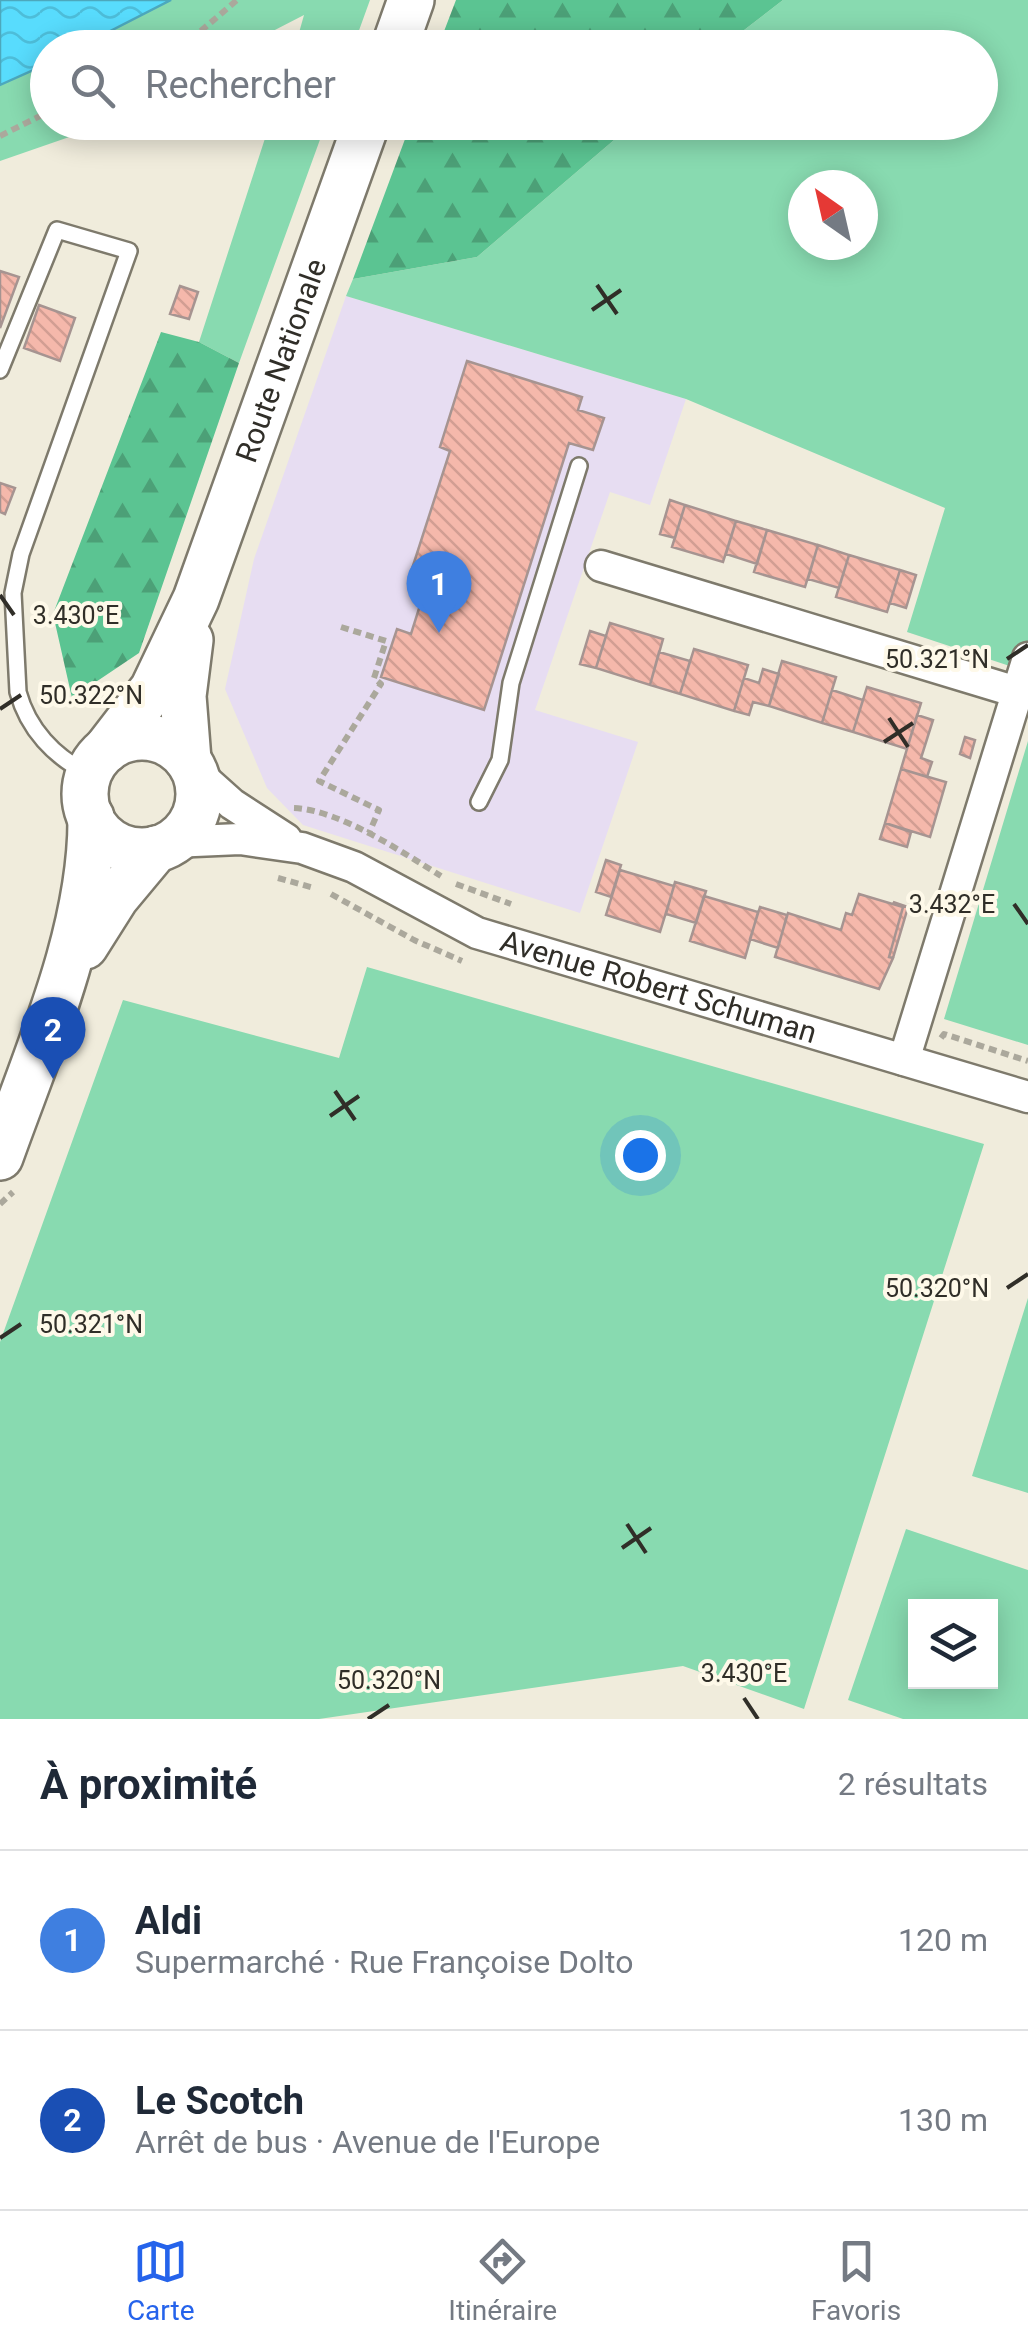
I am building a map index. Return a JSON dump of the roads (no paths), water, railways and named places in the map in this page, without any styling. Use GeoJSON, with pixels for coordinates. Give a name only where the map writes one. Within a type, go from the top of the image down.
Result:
{"type":"FeatureCollection","features":[{"type":"Feature","properties":{"kind":"main road"},"geometry":{"type":"LineString","coordinates":[[400,30],[411,0]]}},
{"type":"Feature","properties":{"kind":"main road","name":"Route Nationale"},"geometry":{"type":"LineString","coordinates":[[96,780],[152,690],[196,599],[361,140]]}},
{"type":"Feature","properties":{"kind":"main road","name":"Route Nationale"},"geometry":{"type":"LineString","coordinates":[[191,765],[183,696],[196,599]]}},
{"type":"Feature","properties":{"kind":"main road"},"geometry":{"type":"LineString","coordinates":[[0,1157],[59,991],[90,868],[96,780],[132,738],[153,738],[173,746],[191,765],[199,790],[197,810],[188,828],[164,845],[116,896],[59,991]]}},
{"type":"Feature","properties":{"kind":"main road"},"geometry":{"type":"LineString","coordinates":[[96,780],[103,835],[135,850],[164,845]]}},
{"type":"Feature","properties":{"kind":"street"},"geometry":{"type":"LineString","coordinates":[[601,566],[1017,692]]}},
{"type":"Feature","properties":{"kind":"street"},"geometry":{"type":"LineString","coordinates":[[904,1060],[1028,658]]}},
{"type":"Feature","properties":{"kind":"street","name":"Avenue Robert Schuman"},"geometry":{"type":"LineString","coordinates":[[191,765],[245,814],[302,848],[354,867],[477,933],[1028,1097]]}},
{"type":"Feature","properties":{"kind":"street","name":"Avenue Robert Schuman"},"geometry":{"type":"LineString","coordinates":[[164,845],[240,838],[302,848]]}},
{"type":"Feature","properties":{"kind":"lane"},"geometry":{"type":"LineString","coordinates":[[0,370],[57,230],[129,250],[21,554],[14,593],[21,704],[49,746],[96,780]]}},
{"type":"Feature","properties":{"kind":"lane"},"geometry":{"type":"LineString","coordinates":[[479,802],[500,760],[511,683],[579,466]]}},
{"type":"Feature","properties":{"kind":"water"},"geometry":{"type":"Polygon","coordinates":[[[0,0],[171,0],[112,30],[30,30],[30,72],[0,85],[0,0]]]}},
{"type":"Feature","properties":{"kind":"place","name":"Aldi"},"geometry":{"type":"Point","coordinates":[439,633]}},
{"type":"Feature","properties":{"kind":"place","name":"Le Scotch"},"geometry":{"type":"Point","coordinates":[53,1079]}}]}
